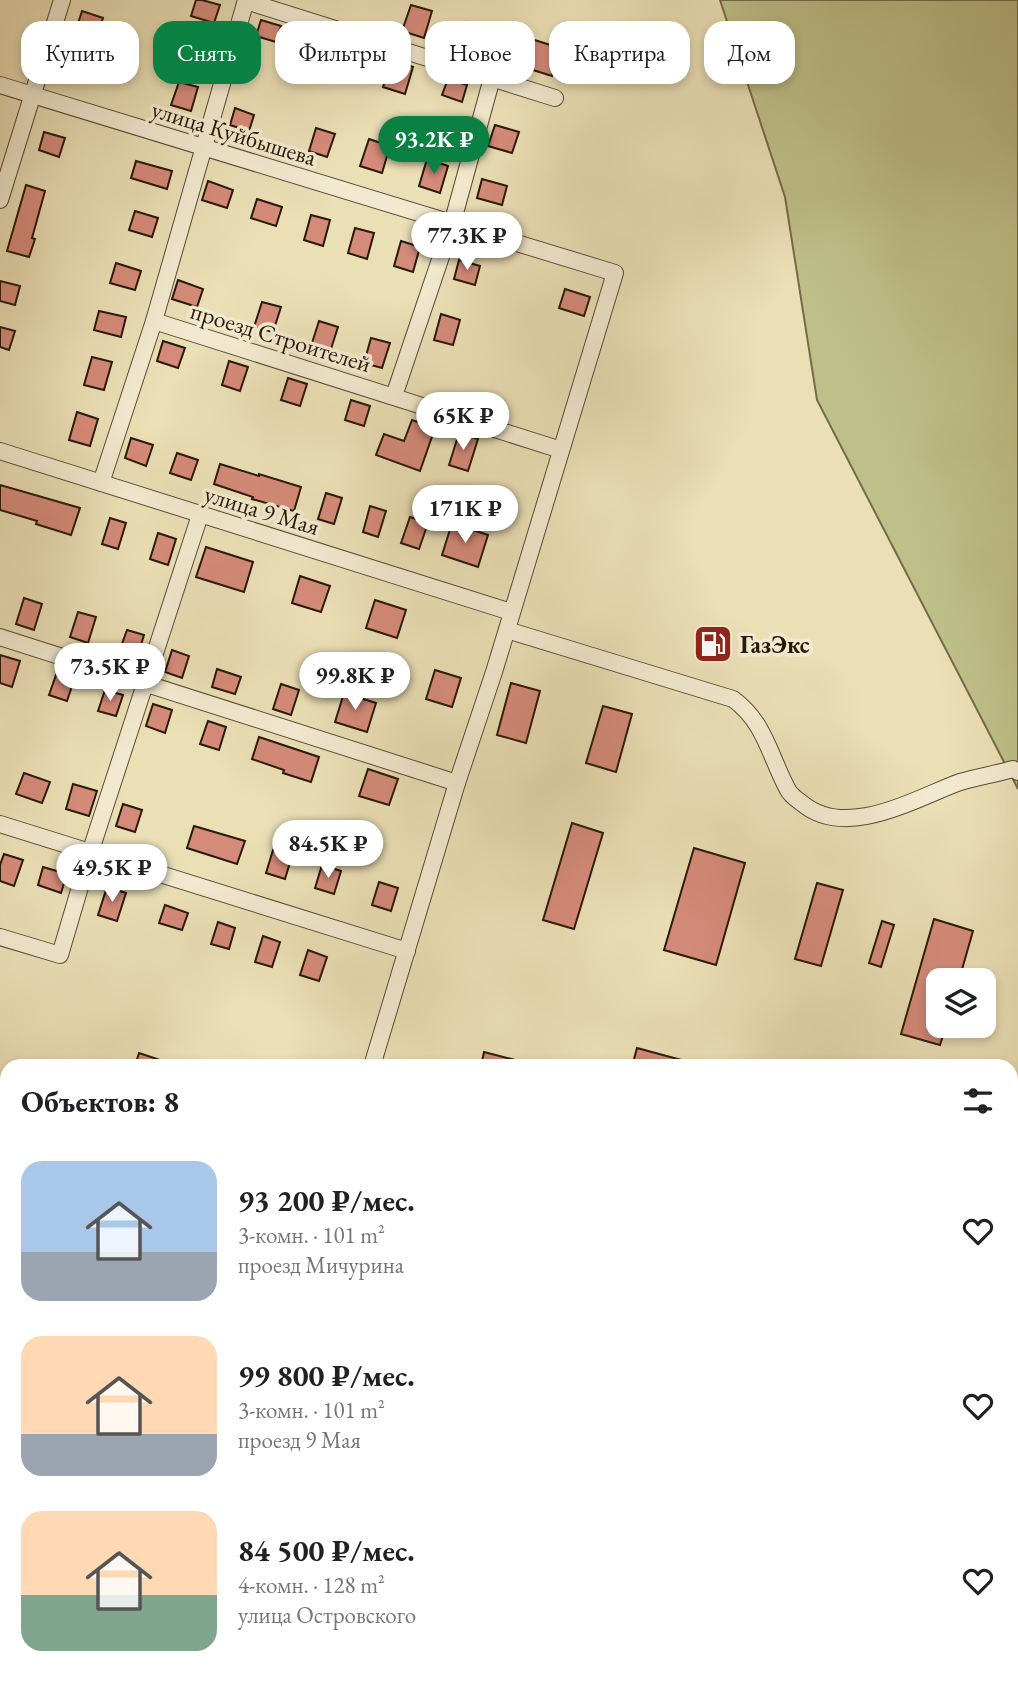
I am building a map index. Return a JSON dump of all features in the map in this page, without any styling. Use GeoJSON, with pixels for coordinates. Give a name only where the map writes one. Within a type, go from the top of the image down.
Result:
{"type":"FeatureCollection","features":[{"type":"Feature","properties":{"kind":"street"},"geometry":{"type":"LineString","coordinates":[[0,200],[62,0]]}},
{"type":"Feature","properties":{"kind":"street"},"geometry":{"type":"LineString","coordinates":[[246,1],[425,57]]}},
{"type":"Feature","properties":{"kind":"street","name":"проезд Строителей"},"geometry":{"type":"LineString","coordinates":[[102,483],[154,321],[246,1]]}},
{"type":"Feature","properties":{"kind":"street","name":"проезд Строителей"},"geometry":{"type":"LineString","coordinates":[[394,396],[452,224],[490,84]]}},
{"type":"Feature","properties":{"kind":"street"},"geometry":{"type":"LineString","coordinates":[[511,84],[555,98]]}},
{"type":"Feature","properties":{"kind":"street","name":"улица Куйбышева"},"geometry":{"type":"LineString","coordinates":[[0,85],[615,273],[561,450]]}},
{"type":"Feature","properties":{"kind":"street","name":"проезд Строителей"},"geometry":{"type":"LineString","coordinates":[[154,321],[561,450]]}},
{"type":"Feature","properties":{"kind":"street"},"geometry":{"type":"LineString","coordinates":[[374,1059],[561,450]]}},
{"type":"Feature","properties":{"kind":"street","name":"улица 9 Мая"},"geometry":{"type":"LineString","coordinates":[[0,451],[511,612]]}},
{"type":"Feature","properties":{"kind":"street"},"geometry":{"type":"LineString","coordinates":[[0,937],[60,955],[90,853],[200,515]]}},
{"type":"Feature","properties":{"kind":"street"},"geometry":{"type":"LineString","coordinates":[[507,629],[733,699],[745,707],[756,721],[789,793],[823,816],[838,818],[882,813],[962,782],[1013,769],[1018,772]]}},
{"type":"Feature","properties":{"kind":"street"},"geometry":{"type":"LineString","coordinates":[[0,637],[457,783]]}},
{"type":"Feature","properties":{"kind":"street"},"geometry":{"type":"LineString","coordinates":[[0,824],[407,951]]}},
{"type":"Feature","properties":{"kind":"green space"},"geometry":{"type":"Polygon","coordinates":[[[720,0],[1018,0],[1018,789],[817,400],[785,197],[748,84],[795,84],[795,21],[727,21],[720,0]]]}},
{"type":"Feature","properties":{"kind":"building"},"geometry":{"type":"Polygon","coordinates":[[[196,0],[220,5],[215,21],[191,16],[196,0]]]}},
{"type":"Feature","properties":{"kind":"building"},"geometry":{"type":"Polygon","coordinates":[[[411,5],[432,11],[429,21],[425,21],[424,38],[411,34],[411,21],[405,21],[411,5]]]}},
{"type":"Feature","properties":{"kind":"building"},"geometry":{"type":"Polygon","coordinates":[[[82,11],[103,18],[102,21],[79,21],[82,11]]]}},
{"type":"Feature","properties":{"kind":"building"},"geometry":{"type":"Polygon","coordinates":[[[261,21],[275,24],[275,42],[261,38],[261,21]]]}},
{"type":"Feature","properties":{"kind":"building"},"geometry":{"type":"Polygon","coordinates":[[[535,40],[549,45],[549,75],[535,71],[535,40]]]}},
{"type":"Feature","properties":{"kind":"building"},"geometry":{"type":"Polygon","coordinates":[[[178,84],[198,87],[191,111],[171,105],[178,84]]]}},
{"type":"Feature","properties":{"kind":"building"},"geometry":{"type":"Polygon","coordinates":[[[384,84],[408,84],[405,94],[383,87],[384,84]]]}},
{"type":"Feature","properties":{"kind":"building"},"geometry":{"type":"Polygon","coordinates":[[[446,84],[467,85],[462,102],[442,95],[446,84]]]}},
{"type":"Feature","properties":{"kind":"building"},"geometry":{"type":"Polygon","coordinates":[[[235,108],[254,115],[249,131],[230,125],[235,108]]]}},
{"type":"Feature","properties":{"kind":"building"},"geometry":{"type":"Polygon","coordinates":[[[495,125],[519,132],[512,153],[488,146],[495,125]]]}},
{"type":"Feature","properties":{"kind":"building"},"geometry":{"type":"Polygon","coordinates":[[[316,128],[335,134],[327,157],[309,151],[316,128]]]}},
{"type":"Feature","properties":{"kind":"building"},"geometry":{"type":"Polygon","coordinates":[[[44,132],[65,138],[59,157],[39,150],[44,132]]]}},
{"type":"Feature","properties":{"kind":"building"},"geometry":{"type":"Polygon","coordinates":[[[369,139],[390,146],[382,173],[360,166],[369,139]]]}},
{"type":"Feature","properties":{"kind":"building"},"geometry":{"type":"Polygon","coordinates":[[[427,159],[448,166],[440,193],[419,186],[427,159]]]}},
{"type":"Feature","properties":{"kind":"building"},"geometry":{"type":"Polygon","coordinates":[[[136,161],[172,171],[167,189],[131,178],[136,161]]]}},
{"type":"Feature","properties":{"kind":"building"},"geometry":{"type":"Polygon","coordinates":[[[482,179],[507,186],[502,205],[477,198],[482,179]]]}},
{"type":"Feature","properties":{"kind":"building"},"geometry":{"type":"Polygon","coordinates":[[[208,181],[233,190],[227,208],[202,200],[208,181]]]}},
{"type":"Feature","properties":{"kind":"building"},"geometry":{"type":"Polygon","coordinates":[[[26,185],[45,191],[29,257],[7,251],[26,185]]]}},
{"type":"Feature","properties":{"kind":"building"},"geometry":{"type":"Polygon","coordinates":[[[257,199],[282,207],[276,226],[251,218],[257,199]]]}},
{"type":"Feature","properties":{"kind":"building"},"geometry":{"type":"Polygon","coordinates":[[[135,211],[158,218],[152,237],[129,230],[135,211]]]}},
{"type":"Feature","properties":{"kind":"building"},"geometry":{"type":"Polygon","coordinates":[[[311,215],[330,220],[323,246],[304,240],[311,215]]]}},
{"type":"Feature","properties":{"kind":"building"},"geometry":{"type":"Polygon","coordinates":[[[355,228],[374,233],[367,259],[348,253],[355,228]]]}},
{"type":"Feature","properties":{"kind":"building"},"geometry":{"type":"Polygon","coordinates":[[[401,241],[420,247],[413,272],[394,266],[401,241]]]}},
{"type":"Feature","properties":{"kind":"building"},"geometry":{"type":"Polygon","coordinates":[[[459,260],[480,266],[475,285],[454,279],[459,260]]]}},
{"type":"Feature","properties":{"kind":"building"},"geometry":{"type":"Polygon","coordinates":[[[116,263],[141,271],[135,290],[110,283],[116,263]]]}},
{"type":"Feature","properties":{"kind":"building"},"geometry":{"type":"Polygon","coordinates":[[[178,280],[203,289],[197,307],[172,299],[178,280]]]}},
{"type":"Feature","properties":{"kind":"building"},"geometry":{"type":"Polygon","coordinates":[[[0,281],[20,286],[15,305],[0,301],[0,281]]]}},
{"type":"Feature","properties":{"kind":"building"},"geometry":{"type":"Polygon","coordinates":[[[565,289],[590,297],[584,316],[559,308],[565,289]]]}},
{"type":"Feature","properties":{"kind":"building"},"geometry":{"type":"Polygon","coordinates":[[[262,302],[281,307],[273,332],[254,327],[262,302]]]}},
{"type":"Feature","properties":{"kind":"building"},"geometry":{"type":"Polygon","coordinates":[[[99,311],[126,317],[121,337],[94,330],[99,311]]]}},
{"type":"Feature","properties":{"kind":"building"},"geometry":{"type":"Polygon","coordinates":[[[441,314],[460,320],[453,345],[434,340],[441,314]]]}},
{"type":"Feature","properties":{"kind":"building"},"geometry":{"type":"Polygon","coordinates":[[[319,321],[338,327],[330,352],[311,346],[319,321]]]}},
{"type":"Feature","properties":{"kind":"building"},"geometry":{"type":"Polygon","coordinates":[[[0,327],[15,331],[9,350],[0,347],[0,327]]]}},
{"type":"Feature","properties":{"kind":"building"},"geometry":{"type":"Polygon","coordinates":[[[371,338],[390,343],[382,368],[364,363],[371,338]]]}},
{"type":"Feature","properties":{"kind":"building"},"geometry":{"type":"Polygon","coordinates":[[[163,341],[185,348],[178,368],[157,361],[163,341]]]}},
{"type":"Feature","properties":{"kind":"building"},"geometry":{"type":"Polygon","coordinates":[[[92,357],[112,362],[104,390],[84,385],[92,357]]]}},
{"type":"Feature","properties":{"kind":"building"},"geometry":{"type":"Polygon","coordinates":[[[229,361],[248,367],[240,391],[222,385],[229,361]]]}},
{"type":"Feature","properties":{"kind":"building"},"geometry":{"type":"Polygon","coordinates":[[[288,378],[307,384],[300,406],[281,400],[288,378]]]}},
{"type":"Feature","properties":{"kind":"building"},"geometry":{"type":"Polygon","coordinates":[[[351,400],[370,406],[364,426],[345,420],[351,400]]]}},
{"type":"Feature","properties":{"kind":"building"},"geometry":{"type":"Polygon","coordinates":[[[77,412],[98,419],[90,446],[69,440],[77,412]]]}},
{"type":"Feature","properties":{"kind":"building"},"geometry":{"type":"Polygon","coordinates":[[[412,420],[435,428],[420,471],[376,455],[384,434],[404,441],[412,420]]]}},
{"type":"Feature","properties":{"kind":"building"},"geometry":{"type":"Polygon","coordinates":[[[459,433],[478,439],[468,471],[449,465],[459,433]]]}},
{"type":"Feature","properties":{"kind":"building"},"geometry":{"type":"Polygon","coordinates":[[[131,438],[153,445],[146,466],[125,458],[131,438]]]}},
{"type":"Feature","properties":{"kind":"building"},"geometry":{"type":"Polygon","coordinates":[[[177,453],[198,460],[191,480],[170,473],[177,453]]]}},
{"type":"Feature","properties":{"kind":"building"},"geometry":{"type":"Polygon","coordinates":[[[220,464],[301,487],[294,511],[214,484],[220,464]]]}},
{"type":"Feature","properties":{"kind":"building"},"geometry":{"type":"Polygon","coordinates":[[[0,485],[80,508],[71,535],[0,510],[0,485]]]}},
{"type":"Feature","properties":{"kind":"building"},"geometry":{"type":"Polygon","coordinates":[[[326,493],[342,498],[334,524],[318,519],[326,493]]]}},
{"type":"Feature","properties":{"kind":"building"},"geometry":{"type":"Polygon","coordinates":[[[370,506],[386,511],[378,537],[363,532],[370,506]]]}},
{"type":"Feature","properties":{"kind":"building"},"geometry":{"type":"Polygon","coordinates":[[[410,517],[428,523],[419,549],[401,543],[410,517]]]}},
{"type":"Feature","properties":{"kind":"building"},"geometry":{"type":"Polygon","coordinates":[[[110,518],[126,523],[118,549],[102,544],[110,518]]]}},
{"type":"Feature","properties":{"kind":"building"},"geometry":{"type":"Polygon","coordinates":[[[452,523],[488,535],[478,567],[442,555],[452,523]]]}},
{"type":"Feature","properties":{"kind":"building"},"geometry":{"type":"Polygon","coordinates":[[[158,533],[176,539],[168,565],[150,559],[158,533]]]}},
{"type":"Feature","properties":{"kind":"building"},"geometry":{"type":"Polygon","coordinates":[[[206,547],[253,562],[244,592],[196,577],[206,547]]]}},
{"type":"Feature","properties":{"kind":"building"},"geometry":{"type":"Polygon","coordinates":[[[300,576],[330,586],[321,612],[292,603],[300,576]]]}},
{"type":"Feature","properties":{"kind":"building"},"geometry":{"type":"Polygon","coordinates":[[[24,598],[42,604],[34,630],[16,624],[24,598]]]}},
{"type":"Feature","properties":{"kind":"building"},"geometry":{"type":"Polygon","coordinates":[[[375,600],[406,610],[397,638],[366,628],[375,600]]]}},
{"type":"Feature","properties":{"kind":"building"},"geometry":{"type":"Polygon","coordinates":[[[78,612],[96,617],[88,643],[70,637],[78,612]]]}},
{"type":"Feature","properties":{"kind":"building"},"geometry":{"type":"Polygon","coordinates":[[[127,630],[144,635],[136,661],[118,655],[127,630]]]}},
{"type":"Feature","properties":{"kind":"building"},"geometry":{"type":"Polygon","coordinates":[[[172,650],[189,656],[182,678],[165,672],[172,650]]]}},
{"type":"Feature","properties":{"kind":"building"},"geometry":{"type":"Polygon","coordinates":[[[0,655],[20,661],[12,687],[0,683],[0,655]]]}},
{"type":"Feature","properties":{"kind":"building"},"geometry":{"type":"Polygon","coordinates":[[[217,669],[241,677],[235,694],[212,687],[217,669]]]}},
{"type":"Feature","properties":{"kind":"building"},"geometry":{"type":"Polygon","coordinates":[[[435,670],[461,678],[452,707],[426,699],[435,670]]]}},
{"type":"Feature","properties":{"kind":"building"},"geometry":{"type":"Polygon","coordinates":[[[56,675],[74,680],[67,701],[49,695],[56,675]]]}},
{"type":"Feature","properties":{"kind":"building"},"geometry":{"type":"Polygon","coordinates":[[[511,683],[540,691],[526,743],[497,735],[511,683]]]}},
{"type":"Feature","properties":{"kind":"building"},"geometry":{"type":"Polygon","coordinates":[[[281,684],[299,690],[291,715],[273,709],[281,684]]]}},
{"type":"Feature","properties":{"kind":"building"},"geometry":{"type":"Polygon","coordinates":[[[105,690],[123,695],[116,716],[98,711],[105,690]]]}},
{"type":"Feature","properties":{"kind":"building"},"geometry":{"type":"Polygon","coordinates":[[[344,693],[376,703],[367,732],[335,722],[344,693]]]}},
{"type":"Feature","properties":{"kind":"building"},"geometry":{"type":"Polygon","coordinates":[[[153,704],[172,710],[165,733],[146,726],[153,704]]]}},
{"type":"Feature","properties":{"kind":"building"},"geometry":{"type":"Polygon","coordinates":[[[603,706],[632,714],[616,772],[586,763],[603,706]]]}},
{"type":"Feature","properties":{"kind":"building"},"geometry":{"type":"Polygon","coordinates":[[[208,721],[226,727],[219,750],[200,744],[208,721]]]}},
{"type":"Feature","properties":{"kind":"building"},"geometry":{"type":"Polygon","coordinates":[[[259,737],[319,757],[311,782],[252,759],[259,737]]]}},
{"type":"Feature","properties":{"kind":"building"},"geometry":{"type":"Polygon","coordinates":[[[368,769],[398,779],[389,805],[359,796],[368,769]]]}},
{"type":"Feature","properties":{"kind":"building"},"geometry":{"type":"Polygon","coordinates":[[[24,773],[50,782],[42,803],[16,794],[24,773]]]}},
{"type":"Feature","properties":{"kind":"building"},"geometry":{"type":"Polygon","coordinates":[[[73,784],[97,791],[89,816],[66,809],[73,784]]]}},
{"type":"Feature","properties":{"kind":"building"},"geometry":{"type":"Polygon","coordinates":[[[123,804],[142,810],[135,832],[116,826],[123,804]]]}},
{"type":"Feature","properties":{"kind":"building"},"geometry":{"type":"Polygon","coordinates":[[[572,823],[603,833],[574,929],[543,920],[572,823]]]}},
{"type":"Feature","properties":{"kind":"building"},"geometry":{"type":"Polygon","coordinates":[[[194,826],[245,841],[237,864],[187,848],[194,826]]]}},
{"type":"Feature","properties":{"kind":"building"},"geometry":{"type":"Polygon","coordinates":[[[694,848],[745,863],[716,965],[664,950],[694,848]]]}},
{"type":"Feature","properties":{"kind":"building"},"geometry":{"type":"Polygon","coordinates":[[[273,850],[292,856],[285,879],[266,873],[273,850]]]}},
{"type":"Feature","properties":{"kind":"building"},"geometry":{"type":"Polygon","coordinates":[[[4,854],[23,860],[14,886],[0,881],[0,865],[4,854]]]}},
{"type":"Feature","properties":{"kind":"building"},"geometry":{"type":"Polygon","coordinates":[[[322,865],[341,871],[334,894],[315,888],[322,865]]]}},
{"type":"Feature","properties":{"kind":"building"},"geometry":{"type":"Polygon","coordinates":[[[43,867],[67,874],[61,893],[38,885],[43,867]]]}},
{"type":"Feature","properties":{"kind":"building"},"geometry":{"type":"Polygon","coordinates":[[[379,882],[398,888],[391,911],[372,905],[379,882]]]}},
{"type":"Feature","properties":{"kind":"building"},"geometry":{"type":"Polygon","coordinates":[[[817,883],[843,890],[821,966],[795,959],[817,883]]]}},
{"type":"Feature","properties":{"kind":"building"},"geometry":{"type":"Polygon","coordinates":[[[107,887],[126,893],[117,921],[98,915],[107,887]]]}},
{"type":"Feature","properties":{"kind":"building"},"geometry":{"type":"Polygon","coordinates":[[[165,905],[188,913],[182,930],[159,923],[165,905]]]}},
{"type":"Feature","properties":{"kind":"building"},"geometry":{"type":"Polygon","coordinates":[[[934,919],[973,931],[962,968],[926,968],[926,1038],[942,1038],[940,1045],[901,1034],[934,919]]]}},
{"type":"Feature","properties":{"kind":"building"},"geometry":{"type":"Polygon","coordinates":[[[882,921],[894,925],[881,967],[869,963],[882,921]]]}},
{"type":"Feature","properties":{"kind":"building"},"geometry":{"type":"Polygon","coordinates":[[[218,922],[235,928],[229,949],[211,944],[218,922]]]}},
{"type":"Feature","properties":{"kind":"building"},"geometry":{"type":"Polygon","coordinates":[[[263,936],[280,942],[272,967],[255,962],[263,936]]]}},
{"type":"Feature","properties":{"kind":"building"},"geometry":{"type":"Polygon","coordinates":[[[308,950],[327,957],[319,981],[300,975],[308,950]]]}},
{"type":"Feature","properties":{"kind":"building"},"geometry":{"type":"Polygon","coordinates":[[[637,1048],[678,1059],[634,1059],[637,1048]]]}},
{"type":"Feature","properties":{"kind":"building"},"geometry":{"type":"Polygon","coordinates":[[[484,1052],[511,1059],[482,1059],[484,1052]]]}},
{"type":"Feature","properties":{"kind":"building"},"geometry":{"type":"Polygon","coordinates":[[[139,1053],[157,1059],[137,1059],[139,1053]]]}},
{"type":"Feature","properties":{"kind":"place","name":"ГазЭкс"},"geometry":{"type":"Point","coordinates":[713,644]}}]}
